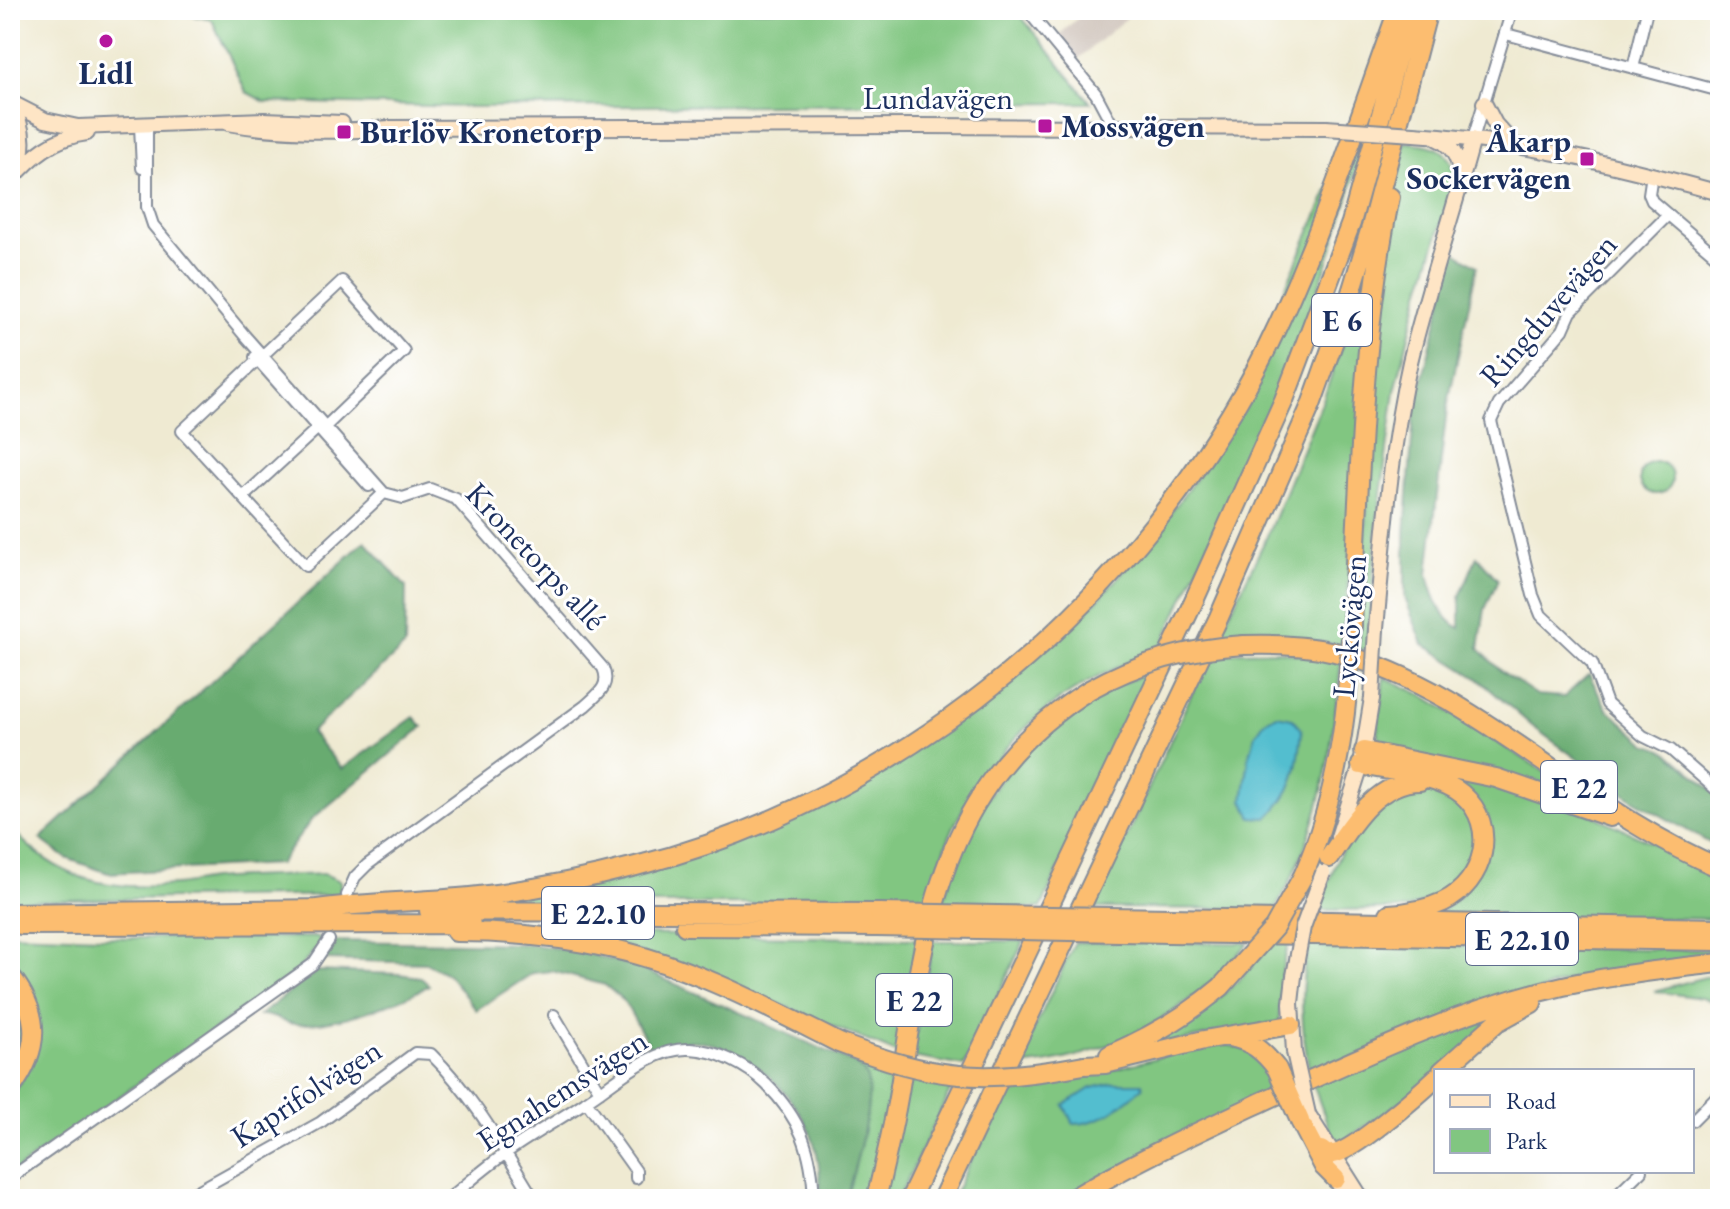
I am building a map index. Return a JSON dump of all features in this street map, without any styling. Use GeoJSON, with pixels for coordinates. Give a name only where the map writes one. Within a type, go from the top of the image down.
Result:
{"type":"FeatureCollection","features":[{"type":"Feature","properties":{"kind":"highway"},"geometry":{"type":"LineString","coordinates":[[317,909],[474,896],[541,887],[679,854],[745,830],[853,778],[923,735],[1015,668],[1088,600],[1124,560],[1191,475],[1242,393],[1312,249],[1398,10]]}},
{"type":"Feature","properties":{"kind":"highway","name":"E 6"},"geometry":{"type":"LineString","coordinates":[[910,1199],[1188,614],[1284,400],[1351,223],[1410,10]]}},
{"type":"Feature","properties":{"kind":"highway"},"geometry":{"type":"LineString","coordinates":[[1084,1065],[1161,1031],[1201,1005],[1221,987],[1274,928],[1303,876],[1318,841],[1341,742],[1347,694],[1376,281],[1428,10]]}},
{"type":"Feature","properties":{"kind":"highway","name":"E 6"},"geometry":{"type":"LineString","coordinates":[[942,1199],[1219,617],[1301,429],[1330,356],[1354,282],[1428,10]]}},
{"type":"Feature","properties":{"kind":"highway","name":"E 22"},"geometry":{"type":"LineString","coordinates":[[876,1199],[900,1090],[928,921],[954,845],[970,813],[1000,768],[1043,724],[1089,690],[1121,674],[1171,656],[1244,645],[1287,645],[1361,660],[1390,671],[1475,719],[1646,832],[1720,868]]}},
{"type":"Feature","properties":{"kind":"highway"},"geometry":{"type":"LineString","coordinates":[[1362,758],[1507,781],[1646,832]]}},
{"type":"Feature","properties":{"kind":"highway"},"geometry":{"type":"LineString","coordinates":[[1204,919],[1405,913],[1443,902],[1457,894],[1479,867],[1484,836],[1481,819],[1460,793],[1362,758]]}},
{"type":"Feature","properties":{"kind":"highway"},"geometry":{"type":"LineString","coordinates":[[1326,866],[1355,821],[1384,793],[1412,781],[1430,780]]}},
{"type":"Feature","properties":{"kind":"highway","name":"E 22.10"},"geometry":{"type":"LineString","coordinates":[[10,913],[317,909],[1169,926],[1720,941]]}},
{"type":"Feature","properties":{"kind":"highway","name":"E 22.10"},"geometry":{"type":"LineString","coordinates":[[1169,926],[1204,919],[1720,928]]}},
{"type":"Feature","properties":{"kind":"highway","name":"E 22.10"},"geometry":{"type":"LineString","coordinates":[[10,925],[878,920]]}},
{"type":"Feature","properties":{"kind":"highway"},"geometry":{"type":"LineString","coordinates":[[358,925],[423,932],[523,935],[614,949],[670,966],[839,1043],[895,1064],[956,1076],[1024,1075],[1105,1064],[1222,1036],[1291,1025]]}},
{"type":"Feature","properties":{"kind":"highway"},"geometry":{"type":"LineString","coordinates":[[1072,1199],[1201,1131],[1355,1059],[1449,1022],[1503,1003],[1594,981],[1665,968],[1720,963]]}},
{"type":"Feature","properties":{"kind":"highway"},"geometry":{"type":"LineString","coordinates":[[10,975],[26,998],[34,1028],[28,1062],[10,1090]]}},
{"type":"Feature","properties":{"kind":"highway"},"geometry":{"type":"LineString","coordinates":[[1444,1069],[1497,1022],[1539,1000],[1594,981]]}},
{"type":"Feature","properties":{"kind":"highway"},"geometry":{"type":"LineString","coordinates":[[1222,1036],[1249,1042],[1261,1050],[1277,1069],[1304,1118],[1324,1167],[1336,1179]]}},
{"type":"Feature","properties":{"kind":"highway"},"geometry":{"type":"LineString","coordinates":[[1328,1152],[1402,1109],[1434,1080]]}},
{"type":"Feature","properties":{"kind":"main road","name":"Lundavägen"},"geometry":{"type":"LineString","coordinates":[[10,103],[38,117],[70,126],[228,123],[264,130],[344,132],[390,128],[1326,128],[1473,139],[1587,159],[1720,193]]}},
{"type":"Feature","properties":{"kind":"main road","name":"Lundavägen"},"geometry":{"type":"LineString","coordinates":[[10,103],[19,120],[23,143],[20,159],[10,180]]}},
{"type":"Feature","properties":{"kind":"main road"},"geometry":{"type":"LineString","coordinates":[[1484,103],[1495,124],[1515,147]]}},
{"type":"Feature","properties":{"kind":"main road","name":"Lundavägen"},"geometry":{"type":"LineString","coordinates":[[10,180],[36,155],[61,139],[143,126]]}},
{"type":"Feature","properties":{"kind":"main road"},"geometry":{"type":"LineString","coordinates":[[1421,134],[1447,144],[1457,156],[1459,193]]}},
{"type":"Feature","properties":{"kind":"main road","name":"Lyckövägen"},"geometry":{"type":"LineString","coordinates":[[1362,1199],[1304,1118],[1291,1025],[1294,976],[1303,927],[1362,758],[1372,698],[1393,456],[1403,396],[1473,139]]}},
{"type":"Feature","properties":{"kind":"main road","name":"Lyckövägen"},"geometry":{"type":"LineString","coordinates":[[1328,1152],[1336,1179],[1347,1199]]}},
{"type":"Feature","properties":{"kind":"street"},"geometry":{"type":"LineString","coordinates":[[1027,10],[1096,94],[1113,126]]}},
{"type":"Feature","properties":{"kind":"street"},"geometry":{"type":"LineString","coordinates":[[1473,139],[1512,10]]}},
{"type":"Feature","properties":{"kind":"street"},"geometry":{"type":"LineString","coordinates":[[1633,68],[1647,10]]}},
{"type":"Feature","properties":{"kind":"street"},"geometry":{"type":"LineString","coordinates":[[1506,34],[1720,91]]}},
{"type":"Feature","properties":{"kind":"street"},"geometry":{"type":"LineString","coordinates":[[143,126],[143,214],[151,230],[242,339],[260,358],[322,426],[382,496],[306,566],[182,431],[260,358],[342,281],[404,351],[322,426],[243,497]]}},
{"type":"Feature","properties":{"kind":"street"},"geometry":{"type":"LineString","coordinates":[[1652,174],[1650,198],[1720,259]]}},
{"type":"Feature","properties":{"kind":"street","name":"Ringduvevägen"},"geometry":{"type":"LineString","coordinates":[[1668,215],[1571,312],[1563,330],[1499,404],[1491,421],[1533,595],[1541,615],[1592,663],[1607,704],[1643,736],[1671,750],[1720,793]]}},
{"type":"Feature","properties":{"kind":"street","name":"Kronetorps allé"},"geometry":{"type":"LineString","coordinates":[[347,895],[355,877],[367,865],[585,706],[605,687],[607,678],[603,668],[456,499],[430,489],[403,498],[382,496]]}},
{"type":"Feature","properties":{"kind":"street"},"geometry":{"type":"LineString","coordinates":[[10,1178],[313,964],[329,940]]}},
{"type":"Feature","properties":{"kind":"street"},"geometry":{"type":"LineString","coordinates":[[554,1015],[600,1092]]}},
{"type":"Feature","properties":{"kind":"street","name":"Egnahemsvägen"},"geometry":{"type":"LineString","coordinates":[[448,1199],[505,1154],[637,1067],[671,1051],[691,1049],[741,1065],[781,1099],[800,1127],[813,1175],[814,1199]]}},
{"type":"Feature","properties":{"kind":"street","name":"Kaprifolvägen"},"geometry":{"type":"LineString","coordinates":[[183,1199],[321,1122],[415,1053],[431,1054],[481,1116],[534,1199]]}},
{"type":"Feature","properties":{"kind":"street"},"geometry":{"type":"LineString","coordinates":[[1694,1119],[1720,1093]]}},
{"type":"Feature","properties":{"kind":"street"},"geometry":{"type":"LineString","coordinates":[[586,1101],[636,1171],[636,1178]]}},
{"type":"Feature","properties":{"kind":"street"},"geometry":{"type":"LineString","coordinates":[[1612,1199],[1639,1173]]}},
{"type":"Feature","properties":{"kind":"shaded area"},"geometry":{"type":"Polygon","coordinates":[[[1086,10],[1136,10],[1078,59],[1058,36],[1086,10]]]}},
{"type":"Feature","properties":{"kind":"green space"},"geometry":{"type":"Polygon","coordinates":[[[166,10],[1016,10],[1091,103],[470,107],[265,102],[246,92],[212,20],[166,10]]]}},
{"type":"Feature","properties":{"kind":"green space"},"geometry":{"type":"Polygon","coordinates":[[[1385,61],[1350,190],[1308,316],[1248,459],[1161,647],[1074,690],[1015,738],[964,807],[925,905],[471,903],[645,874],[724,846],[827,802],[1094,604],[1145,548],[1210,459],[1385,61]]]}},
{"type":"Feature","properties":{"kind":"green space"},"geometry":{"type":"Polygon","coordinates":[[[1405,142],[1441,150],[1451,162],[1454,183],[1420,292],[1395,391],[1378,516],[1367,650],[1359,649],[1378,315],[1386,241],[1405,142]]]}},
{"type":"Feature","properties":{"kind":"green space"},"geometry":{"type":"Polygon","coordinates":[[[1374,250],[1343,646],[1280,637],[1218,638],[1267,536],[1323,400],[1374,250]]]}},
{"type":"Feature","properties":{"kind":"green space"},"geometry":{"type":"Polygon","coordinates":[[[1454,251],[1477,266],[1447,408],[1428,574],[1435,597],[1443,612],[1460,628],[1460,596],[1477,556],[1498,580],[1485,609],[1479,649],[1501,671],[1537,695],[1564,697],[1589,674],[1607,709],[1647,744],[1668,752],[1720,797],[1720,846],[1634,800],[1532,726],[1477,678],[1423,644],[1405,598],[1405,534],[1414,413],[1454,251]]]}},
{"type":"Feature","properties":{"kind":"green space"},"geometry":{"type":"Polygon","coordinates":[[[1656,462],[1667,467],[1672,478],[1667,489],[1656,494],[1645,489],[1640,478],[1645,467],[1656,462]]]}},
{"type":"Feature","properties":{"kind":"green space"},"geometry":{"type":"Polygon","coordinates":[[[365,541],[406,587],[405,646],[311,732],[342,769],[414,717],[423,727],[312,819],[279,864],[108,873],[66,858],[40,839],[365,541]]]}},
{"type":"Feature","properties":{"kind":"green space"},"geometry":{"type":"Polygon","coordinates":[[[1279,651],[1341,662],[1329,758],[1314,820],[1291,880],[1275,909],[1094,908],[1208,658],[1239,652],[1279,651]]]}},
{"type":"Feature","properties":{"kind":"green space"},"geometry":{"type":"Polygon","coordinates":[[[1148,674],[1041,908],[941,908],[969,832],[987,798],[1004,775],[1072,712],[1123,683],[1148,674]]]}},
{"type":"Feature","properties":{"kind":"green space"},"geometry":{"type":"Polygon","coordinates":[[[1384,677],[1424,696],[1612,814],[1381,746],[1377,732],[1384,677]]]}},
{"type":"Feature","properties":{"kind":"green space"},"geometry":{"type":"Polygon","coordinates":[[[1404,764],[1460,775],[1588,813],[1720,874],[1720,919],[1448,915],[1441,912],[1462,894],[1485,818],[1404,764]]]}},
{"type":"Feature","properties":{"kind":"green space"},"geometry":{"type":"Polygon","coordinates":[[[1431,785],[1448,792],[1465,806],[1475,826],[1475,862],[1449,893],[1406,909],[1318,910],[1337,860],[1354,827],[1394,792],[1431,785]]]}},
{"type":"Feature","properties":{"kind":"green space"},"geometry":{"type":"Polygon","coordinates":[[[10,827],[46,860],[65,871],[106,884],[151,886],[213,879],[324,874],[340,881],[341,895],[10,901],[10,827]]]}},
{"type":"Feature","properties":{"kind":"green space"},"geometry":{"type":"Polygon","coordinates":[[[10,934],[133,938],[318,937],[322,942],[298,970],[10,1174],[10,1097],[35,1058],[10,968],[10,934]]]}},
{"type":"Feature","properties":{"kind":"green space"},"geometry":{"type":"Polygon","coordinates":[[[617,934],[917,939],[899,1054],[787,1007],[612,943],[609,938],[617,934]]]}},
{"type":"Feature","properties":{"kind":"green space"},"geometry":{"type":"Polygon","coordinates":[[[335,941],[527,944],[578,951],[637,967],[854,1063],[866,1076],[868,1102],[846,1199],[821,1199],[817,1156],[809,1131],[786,1094],[770,1078],[734,1052],[714,1044],[688,1041],[652,1051],[624,1001],[605,985],[552,971],[533,973],[476,1010],[449,975],[426,963],[327,960],[328,948],[335,941]]]}},
{"type":"Feature","properties":{"kind":"green space"},"geometry":{"type":"Polygon","coordinates":[[[933,941],[1024,941],[964,1066],[912,1057],[933,941]]]}},
{"type":"Feature","properties":{"kind":"green space"},"geometry":{"type":"Polygon","coordinates":[[[1075,942],[1248,943],[1201,990],[1145,1028],[1083,1054],[1017,1066],[1075,942]]]}},
{"type":"Feature","properties":{"kind":"green space"},"geometry":{"type":"Polygon","coordinates":[[[1271,942],[1289,943],[1281,974],[1279,1022],[1147,1047],[1215,1002],[1244,975],[1271,942]]]}},
{"type":"Feature","properties":{"kind":"green space"},"geometry":{"type":"Polygon","coordinates":[[[1308,944],[1720,950],[1720,958],[1572,979],[1310,1074],[1302,1009],[1308,944]]]}},
{"type":"Feature","properties":{"kind":"green space"},"geometry":{"type":"Polygon","coordinates":[[[317,971],[399,974],[420,977],[429,985],[383,1006],[346,1018],[291,1024],[260,1015],[317,971]]]}},
{"type":"Feature","properties":{"kind":"green space"},"geometry":{"type":"Polygon","coordinates":[[[1720,973],[1720,1004],[1654,991],[1720,973]]]}},
{"type":"Feature","properties":{"kind":"green space"},"geometry":{"type":"Polygon","coordinates":[[[10,981],[15,988],[29,1039],[10,1083],[10,981]]]}},
{"type":"Feature","properties":{"kind":"green space"},"geometry":{"type":"Polygon","coordinates":[[[1517,1005],[1442,1069],[1434,1069],[1434,1076],[1419,1089],[1342,1142],[1337,1142],[1331,1134],[1313,1084],[1425,1038],[1517,1005]]]}},
{"type":"Feature","properties":{"kind":"green space"},"geometry":{"type":"Polygon","coordinates":[[[1215,1042],[1254,1055],[1266,1066],[1279,1087],[1065,1199],[952,1199],[1005,1088],[1084,1076],[1215,1042]]]}},
{"type":"Feature","properties":{"kind":"green space"},"geometry":{"type":"Polygon","coordinates":[[[854,1063],[894,1075],[867,1199],[846,1199],[861,1143],[865,1073],[854,1063]]]}},
{"type":"Feature","properties":{"kind":"green space"},"geometry":{"type":"Polygon","coordinates":[[[908,1080],[952,1087],[898,1199],[881,1199],[908,1080]]]}},
{"type":"Feature","properties":{"kind":"water"},"geometry":{"type":"Polygon","coordinates":[[[1277,715],[1292,718],[1302,730],[1297,767],[1290,789],[1276,809],[1267,818],[1252,817],[1243,800],[1249,758],[1256,734],[1265,721],[1277,715]]]}},
{"type":"Feature","properties":{"kind":"water"},"geometry":{"type":"Polygon","coordinates":[[[1113,1083],[1142,1083],[1143,1087],[1102,1117],[1073,1124],[1064,1105],[1091,1088],[1113,1083]]]}},
{"type":"Feature","properties":{"kind":"place","name":"Lidl"},"geometry":{"type":"Point","coordinates":[106,41]}},
{"type":"Feature","properties":{"kind":"place","name":"Mossvägen"},"geometry":{"type":"Point","coordinates":[1045,126]}},
{"type":"Feature","properties":{"kind":"place","name":"Burlöv Kronetorp"},"geometry":{"type":"Point","coordinates":[344,132]}},
{"type":"Feature","properties":{"kind":"place","name":"Åkarp Sockervägen"},"geometry":{"type":"Point","coordinates":[1587,159]}}]}
